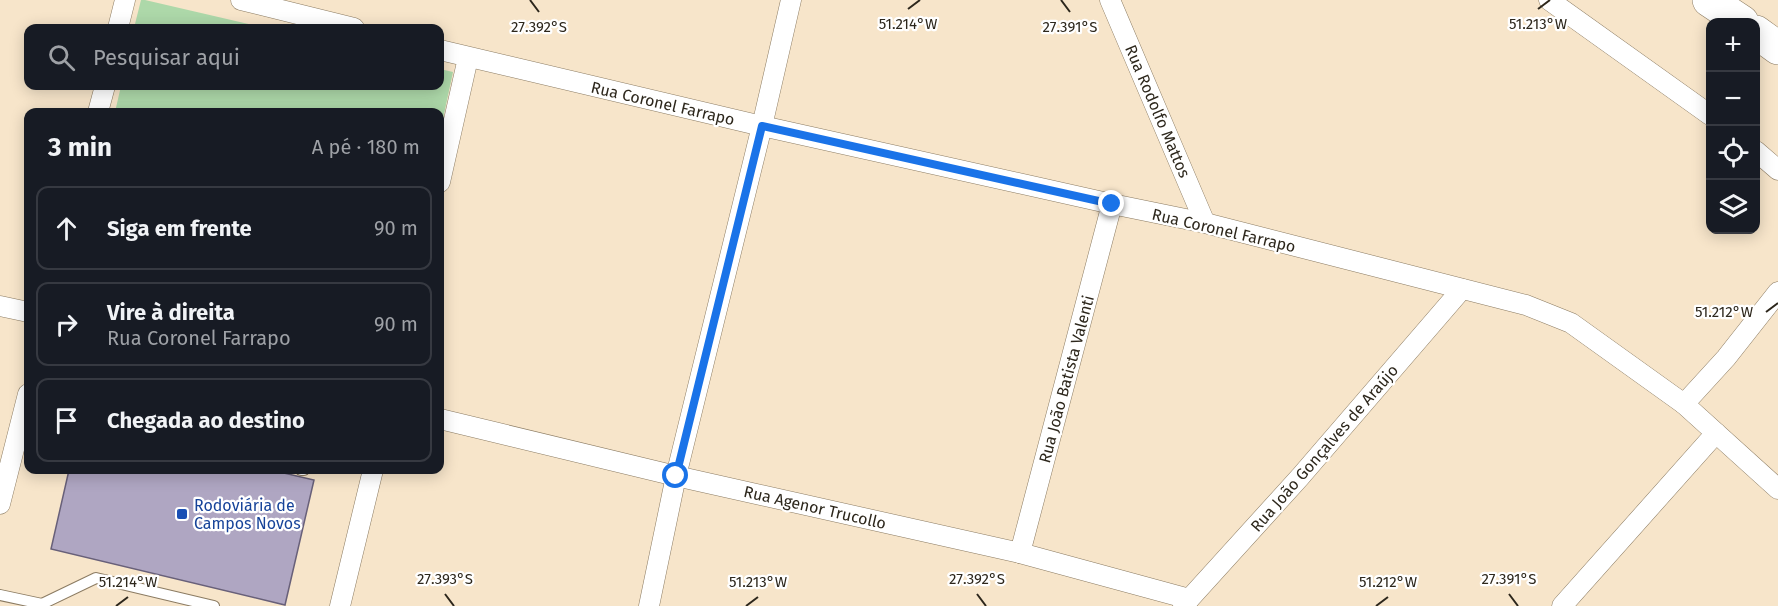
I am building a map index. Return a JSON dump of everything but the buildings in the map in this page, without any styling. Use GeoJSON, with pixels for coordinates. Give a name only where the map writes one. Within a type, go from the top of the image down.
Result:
{"type":"FeatureCollection","features":[{"type":"Feature","properties":{"kind":"highway"},"geometry":{"type":"LineString","coordinates":[[1709,0],[1736,18]]}},
{"type":"Feature","properties":{"kind":"highway"},"geometry":{"type":"LineString","coordinates":[[1760,35],[1778,48]]}},
{"type":"Feature","properties":{"kind":"street"},"geometry":{"type":"LineString","coordinates":[[119,24],[125,0]]}},
{"type":"Feature","properties":{"kind":"street"},"geometry":{"type":"LineString","coordinates":[[241,0],[338,24]]}},
{"type":"Feature","properties":{"kind":"street"},"geometry":{"type":"LineString","coordinates":[[649,606],[676,476],[762,126],[790,0]]}},
{"type":"Feature","properties":{"kind":"street","name":"Rua Rodolfo Mattos"},"geometry":{"type":"LineString","coordinates":[[1110,0],[1205,223]]}},
{"type":"Feature","properties":{"kind":"street"},"geometry":{"type":"LineString","coordinates":[[1549,0],[1706,112]]}},
{"type":"Feature","properties":{"kind":"street","name":"Rua Coronel Farrapo"},"geometry":{"type":"LineString","coordinates":[[444,51],[762,126],[1205,223],[1526,305],[1571,323],[1684,404],[1778,489]]}},
{"type":"Feature","properties":{"kind":"street"},"geometry":{"type":"LineString","coordinates":[[444,164],[468,58]]}},
{"type":"Feature","properties":{"kind":"street"},"geometry":{"type":"LineString","coordinates":[[99,108],[104,90]]}},
{"type":"Feature","properties":{"kind":"street"},"geometry":{"type":"LineString","coordinates":[[1760,155],[1778,170]]}},
{"type":"Feature","properties":{"kind":"street","name":"Rua João Batista Valenti"},"geometry":{"type":"LineString","coordinates":[[1020,553],[1112,204]]}},
{"type":"Feature","properties":{"kind":"street","name":"Rua João Gonçalves de Araújo"},"geometry":{"type":"LineString","coordinates":[[1186,603],[1300,477],[1462,289]]}},
{"type":"Feature","properties":{"kind":"street"},"geometry":{"type":"LineString","coordinates":[[1684,404],[1726,358],[1778,292]]}},
{"type":"Feature","properties":{"kind":"street"},"geometry":{"type":"LineString","coordinates":[[0,306],[24,311]]}},
{"type":"Feature","properties":{"kind":"street"},"geometry":{"type":"LineString","coordinates":[[0,504],[24,410]]}},
{"type":"Feature","properties":{"kind":"street","name":"Rua Agenor Trucollo"},"geometry":{"type":"LineString","coordinates":[[444,420],[676,476],[1020,553],[1186,603]]}},
{"type":"Feature","properties":{"kind":"street"},"geometry":{"type":"LineString","coordinates":[[1562,606],[1716,433]]}},
{"type":"Feature","properties":{"kind":"street"},"geometry":{"type":"LineString","coordinates":[[340,606],[372,474]]}},
{"type":"Feature","properties":{"kind":"lane"},"geometry":{"type":"LineString","coordinates":[[0,595],[43,605],[96,578],[214,606]]}},
{"type":"Feature","properties":{"kind":"green space"},"geometry":{"type":"Polygon","coordinates":[[[141,0],[145,0],[249,24],[135,24],[141,0]]]}},
{"type":"Feature","properties":{"kind":"green space"},"geometry":{"type":"Polygon","coordinates":[[[444,70],[453,72],[444,114],[444,108],[116,108],[120,90],[444,90],[444,70]]]}},
{"type":"Feature","properties":{"kind":"place","name":"Rodoviária de Campos Novos"},"geometry":{"type":"Point","coordinates":[182,514]}},
{"type":"Feature","properties":{"kind":"route"},"geometry":{"type":"LineString","coordinates":[[676,476],[762,126],[1112,204]]}}]}
